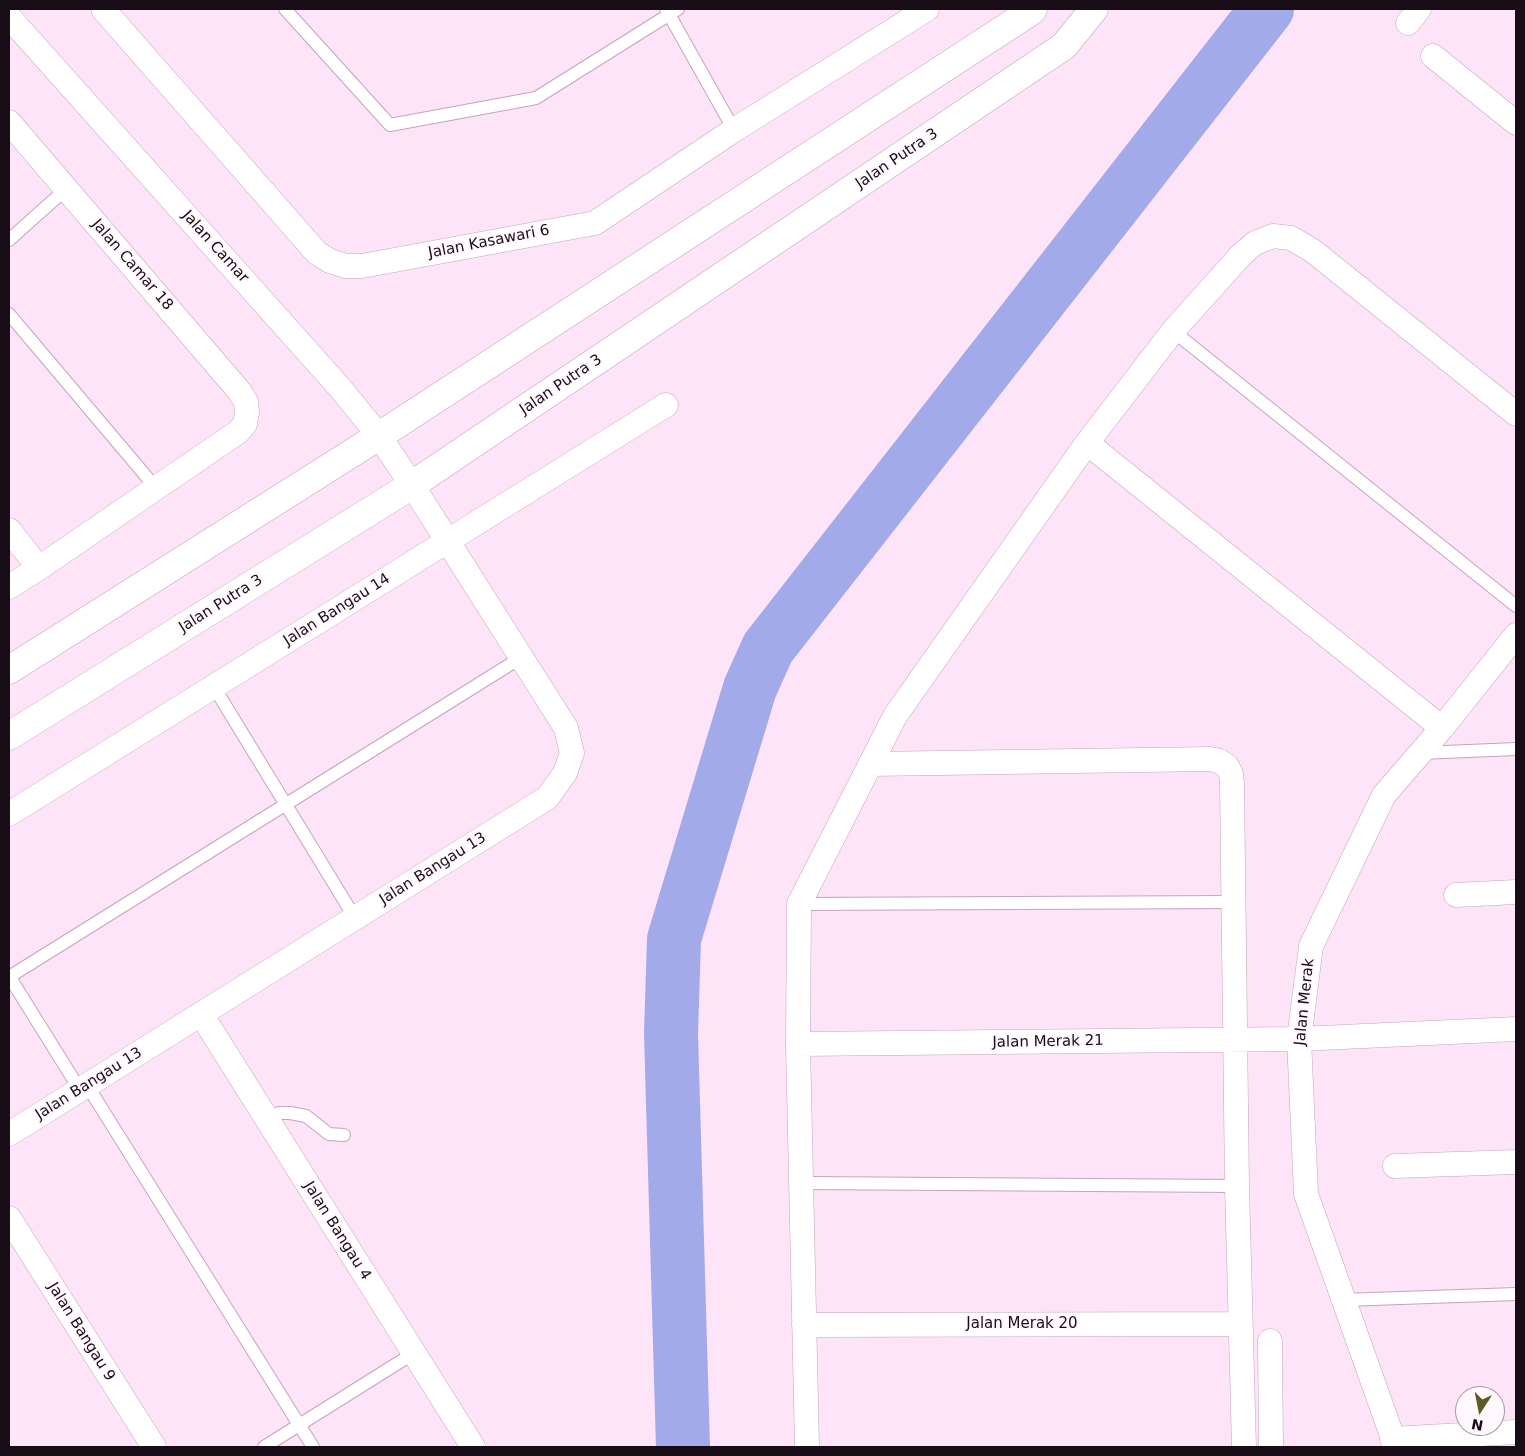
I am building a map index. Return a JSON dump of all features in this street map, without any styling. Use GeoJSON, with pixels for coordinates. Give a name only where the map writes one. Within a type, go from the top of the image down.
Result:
{"type":"FeatureCollection","features":[{"type":"Feature","properties":{"kind":"street","name":"Jalan Kasawari 6"},"geometry":{"type":"LineString","coordinates":[[103,9],[317,253],[330,261],[346,266],[362,266],[595,222],[734,130],[927,9]]}},
{"type":"Feature","properties":{"kind":"street"},"geometry":{"type":"LineString","coordinates":[[9,670],[379,436],[1032,9]]}},
{"type":"Feature","properties":{"kind":"street","name":"Jalan Putra 3"},"geometry":{"type":"LineString","coordinates":[[9,736],[412,485],[1064,46],[1094,9]]}},
{"type":"Feature","properties":{"kind":"street","name":"Jalan Camar"},"geometry":{"type":"LineString","coordinates":[[9,16],[334,382],[379,436],[412,485]]}},
{"type":"Feature","properties":{"kind":"street"},"geometry":{"type":"LineString","coordinates":[[1433,56],[1516,123]]}},
{"type":"Feature","properties":{"kind":"street","name":"Jalan Camar 18"},"geometry":{"type":"LineString","coordinates":[[9,122],[240,392],[246,402],[245,424],[238,432],[156,488]]}},
{"type":"Feature","properties":{"kind":"street"},"geometry":{"type":"LineString","coordinates":[[807,1447],[798,1044],[799,904],[895,716],[1087,443],[1173,331],[1254,243],[1273,236],[1291,238],[1313,251],[1516,414]]}},
{"type":"Feature","properties":{"kind":"street","name":"Jalan Bangau 14"},"geometry":{"type":"LineString","coordinates":[[9,814],[666,405]]}},
{"type":"Feature","properties":{"kind":"street"},"geometry":{"type":"LineString","coordinates":[[1087,443],[1442,728]]}},
{"type":"Feature","properties":{"kind":"street","name":"Jalan Bangau 13"},"geometry":{"type":"LineString","coordinates":[[9,1134],[547,798],[565,773],[572,753],[566,728],[412,485]]}},
{"type":"Feature","properties":{"kind":"street"},"geometry":{"type":"LineString","coordinates":[[9,587],[156,488]]}},
{"type":"Feature","properties":{"kind":"street"},"geometry":{"type":"LineString","coordinates":[[9,530],[39,568]]}},
{"type":"Feature","properties":{"kind":"street","name":"Jalan Merak"},"geometry":{"type":"LineString","coordinates":[[1394,1443],[1306,1194],[1299,1039],[1311,946],[1384,795],[1442,728],[1516,635]]}},
{"type":"Feature","properties":{"kind":"street"},"geometry":{"type":"LineString","coordinates":[[870,764],[1210,758],[1227,766],[1231,774],[1232,783],[1237,1186],[1244,1447]]}},
{"type":"Feature","properties":{"kind":"street"},"geometry":{"type":"LineString","coordinates":[[1456,895],[1516,892]]}},
{"type":"Feature","properties":{"kind":"street","name":"Jalan Bangau 4"},"geometry":{"type":"LineString","coordinates":[[201,1014],[473,1447]]}},
{"type":"Feature","properties":{"kind":"street","name":"Jalan Merak 21"},"geometry":{"type":"LineString","coordinates":[[798,1044],[1299,1039],[1516,1029]]}},
{"type":"Feature","properties":{"kind":"street"},"geometry":{"type":"LineString","coordinates":[[1395,1166],[1516,1162]]}},
{"type":"Feature","properties":{"kind":"street","name":"Jalan Bangau 9"},"geometry":{"type":"LineString","coordinates":[[9,1218],[154,1447]]}},
{"type":"Feature","properties":{"kind":"street","name":"Jalan Merak 20"},"geometry":{"type":"LineString","coordinates":[[804,1324],[1240,1324]]}},
{"type":"Feature","properties":{"kind":"street"},"geometry":{"type":"LineString","coordinates":[[1270,1341],[1271,1447]]}},
{"type":"Feature","properties":{"kind":"street"},"geometry":{"type":"LineString","coordinates":[[1394,1443],[1516,1432]]}},
{"type":"Feature","properties":{"kind":"lane"},"geometry":{"type":"LineString","coordinates":[[285,9],[390,125],[536,98],[671,10],[734,130]]}},
{"type":"Feature","properties":{"kind":"lane"},"geometry":{"type":"LineString","coordinates":[[9,240],[66,189]]}},
{"type":"Feature","properties":{"kind":"lane"},"geometry":{"type":"LineString","coordinates":[[9,314],[156,488]]}},
{"type":"Feature","properties":{"kind":"lane"},"geometry":{"type":"LineString","coordinates":[[1173,331],[1516,606]]}},
{"type":"Feature","properties":{"kind":"lane"},"geometry":{"type":"LineString","coordinates":[[313,1447],[84,1087],[9,976],[522,657]]}},
{"type":"Feature","properties":{"kind":"lane"},"geometry":{"type":"LineString","coordinates":[[214,687],[355,918]]}},
{"type":"Feature","properties":{"kind":"lane"},"geometry":{"type":"LineString","coordinates":[[1421,753],[1516,749]]}},
{"type":"Feature","properties":{"kind":"lane"},"geometry":{"type":"LineString","coordinates":[[799,904],[1234,902]]}},
{"type":"Feature","properties":{"kind":"lane"},"geometry":{"type":"LineString","coordinates":[[267,1120],[279,1113],[290,1112],[306,1116],[329,1134],[344,1135]]}},
{"type":"Feature","properties":{"kind":"lane"},"geometry":{"type":"LineString","coordinates":[[801,1183],[1237,1186]]}},
{"type":"Feature","properties":{"kind":"lane"},"geometry":{"type":"LineString","coordinates":[[1343,1300],[1516,1294]]}},
{"type":"Feature","properties":{"kind":"lane"},"geometry":{"type":"LineString","coordinates":[[264,1447],[414,1353]]}},
{"type":"Feature","properties":{"kind":"waterway"},"geometry":{"type":"LineString","coordinates":[[683,1447],[671,1034],[674,939],[750,688],[768,648],[1267,9]]}}]}
